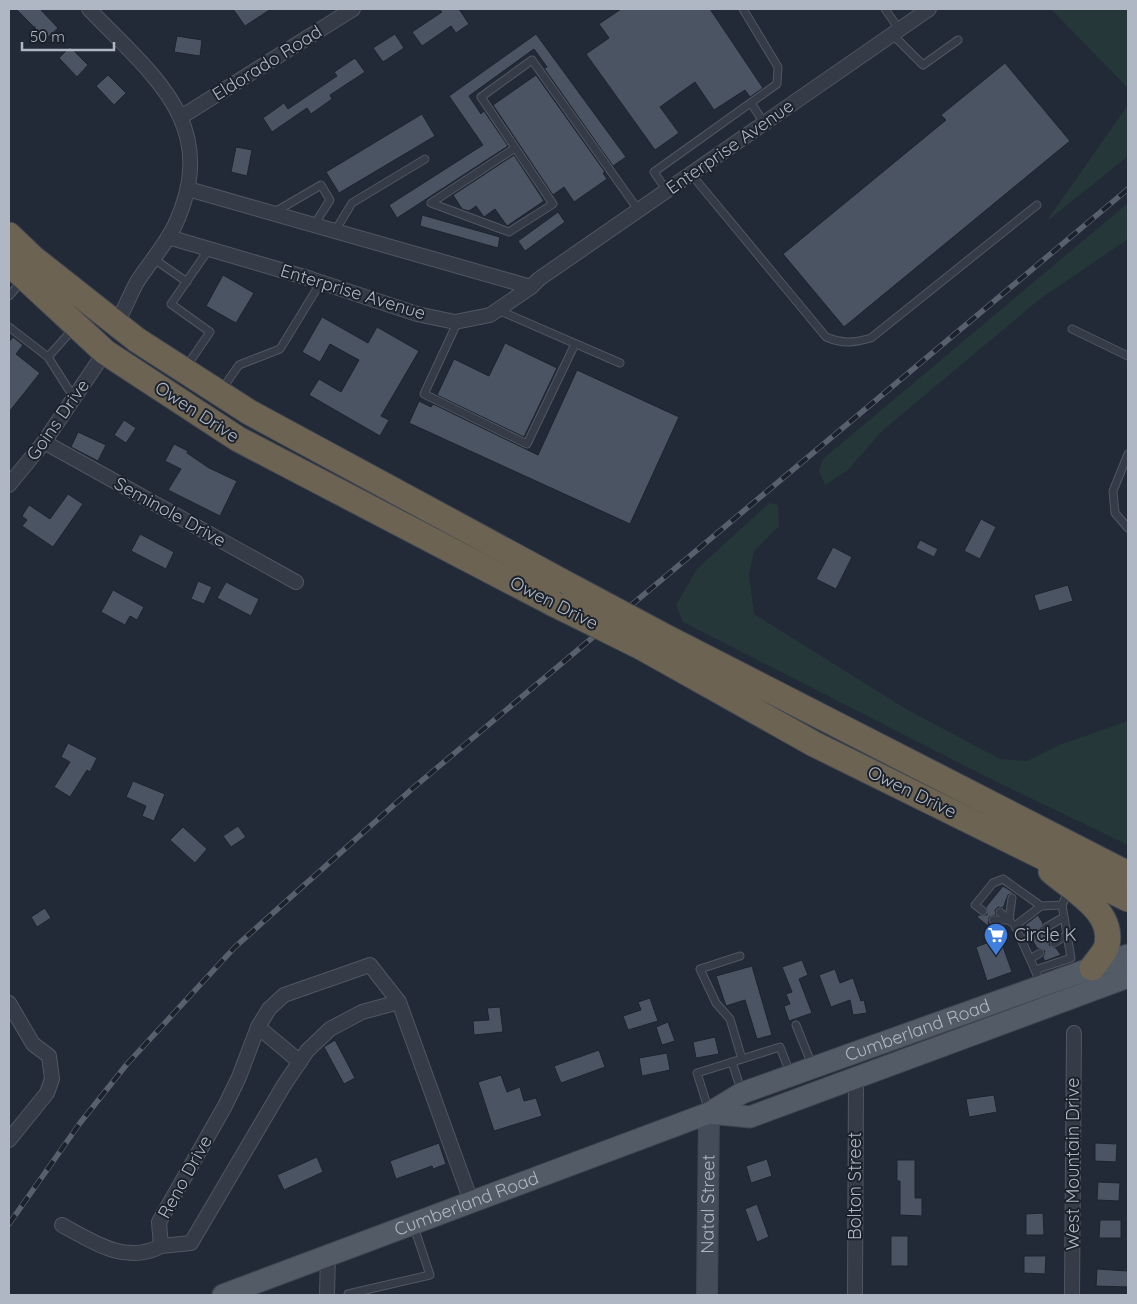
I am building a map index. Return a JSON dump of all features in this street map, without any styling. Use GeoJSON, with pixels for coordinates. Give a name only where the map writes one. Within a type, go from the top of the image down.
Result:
{"type":"FeatureCollection","features":[{"type":"Feature","properties":{"kind":"highway","name":"Owen Drive"},"geometry":{"type":"LineString","coordinates":[[9,235],[40,264],[117,323],[218,393],[246,410],[574,588],[652,641],[814,744],[1021,845],[1128,900]]}},
{"type":"Feature","properties":{"kind":"highway"},"geometry":{"type":"LineString","coordinates":[[9,252],[12,252],[58,294],[92,320],[105,327],[117,323]]}},
{"type":"Feature","properties":{"kind":"highway","name":"Owen Drive"},"geometry":{"type":"LineString","coordinates":[[17,271],[105,352],[238,439],[554,604],[652,641],[1128,874]]}},
{"type":"Feature","properties":{"kind":"highway"},"geometry":{"type":"LineString","coordinates":[[105,352],[118,342],[130,347],[218,408],[246,410]]}},
{"type":"Feature","properties":{"kind":"highway"},"geometry":{"type":"LineString","coordinates":[[1021,845],[1066,896],[1095,906],[1108,926],[1107,947],[1092,968]]}},
{"type":"Feature","properties":{"kind":"main road","name":"Cumberland Road"},"geometry":{"type":"LineString","coordinates":[[223,1295],[709,1113],[742,1093],[813,1068],[1038,978],[1092,968],[1128,955]]}},
{"type":"Feature","properties":{"kind":"main road","name":"Cumberland Road"},"geometry":{"type":"LineString","coordinates":[[709,1113],[750,1117],[1128,977]]}},
{"type":"Feature","properties":{"kind":"main road","name":"Natal Street"},"geometry":{"type":"LineString","coordinates":[[707,1295],[709,1113]]}},
{"type":"Feature","properties":{"kind":"street"},"geometry":{"type":"LineString","coordinates":[[89,9],[164,88],[181,117],[190,150],[188,189],[168,236],[138,282],[117,323]]}},
{"type":"Feature","properties":{"kind":"street","name":"Eldorado Road"},"geometry":{"type":"LineString","coordinates":[[181,117],[353,9]]}},
{"type":"Feature","properties":{"kind":"street","name":"Enterprise Avenue"},"geometry":{"type":"LineString","coordinates":[[168,236],[321,282],[417,314],[458,321],[490,315],[532,287],[539,278],[639,211],[929,9]]}},
{"type":"Feature","properties":{"kind":"street"},"geometry":{"type":"LineString","coordinates":[[188,189],[532,287]]}},
{"type":"Feature","properties":{"kind":"street","name":"Goins Drive"},"geometry":{"type":"LineString","coordinates":[[9,486],[44,442],[105,352]]}},
{"type":"Feature","properties":{"kind":"street","name":"Seminole Drive"},"geometry":{"type":"LineString","coordinates":[[44,442],[296,582]]}},
{"type":"Feature","properties":{"kind":"street","name":"Reno Drive"},"geometry":{"type":"LineString","coordinates":[[398,1002],[362,1012],[330,1029],[307,1051],[191,1243],[161,1246],[159,1222],[225,1106],[239,1077],[258,1028],[269,1009],[284,995],[370,965],[398,1002],[471,1201]]}},
{"type":"Feature","properties":{"kind":"street"},"geometry":{"type":"LineString","coordinates":[[9,1003],[33,1044],[49,1056],[52,1079],[47,1093],[9,1140]]}},
{"type":"Feature","properties":{"kind":"street"},"geometry":{"type":"LineString","coordinates":[[258,1028],[300,1062]]}},
{"type":"Feature","properties":{"kind":"street","name":"West Mountain Drive"},"geometry":{"type":"LineString","coordinates":[[1072,1295],[1074,1033]]}},
{"type":"Feature","properties":{"kind":"street","name":"Bolton Street"},"geometry":{"type":"LineString","coordinates":[[855,1295],[856,1078]]}},
{"type":"Feature","properties":{"kind":"street"},"geometry":{"type":"LineString","coordinates":[[62,1225],[104,1248],[127,1254],[151,1252],[161,1246]]}},
{"type":"Feature","properties":{"kind":"street"},"geometry":{"type":"LineString","coordinates":[[327,1295],[328,1256]]}},
{"type":"Feature","properties":{"kind":"lane"},"geometry":{"type":"LineString","coordinates":[[666,191],[654,172],[777,84],[778,67],[743,9]]}},
{"type":"Feature","properties":{"kind":"lane"},"geometry":{"type":"LineString","coordinates":[[885,9],[896,32],[923,65],[958,40]]}},
{"type":"Feature","properties":{"kind":"lane"},"geometry":{"type":"LineString","coordinates":[[515,148],[432,203],[509,232],[553,204],[481,97],[532,60],[639,211]]}},
{"type":"Feature","properties":{"kind":"lane"},"geometry":{"type":"LineString","coordinates":[[751,103],[764,124]]}},
{"type":"Feature","properties":{"kind":"lane"},"geometry":{"type":"LineString","coordinates":[[335,231],[352,203],[425,159]]}},
{"type":"Feature","properties":{"kind":"lane"},"geometry":{"type":"LineString","coordinates":[[691,174],[826,336],[840,343],[853,343],[871,338],[1037,205]]}},
{"type":"Feature","properties":{"kind":"lane"},"geometry":{"type":"LineString","coordinates":[[272,213],[321,185],[330,200],[314,225]]}},
{"type":"Feature","properties":{"kind":"lane"},"geometry":{"type":"LineString","coordinates":[[184,370],[210,332],[171,304],[210,248]]}},
{"type":"Feature","properties":{"kind":"lane"},"geometry":{"type":"LineString","coordinates":[[154,259],[187,282]]}},
{"type":"Feature","properties":{"kind":"lane"},"geometry":{"type":"LineString","coordinates":[[9,296],[17,271]]}},
{"type":"Feature","properties":{"kind":"lane"},"geometry":{"type":"LineString","coordinates":[[218,393],[239,365],[280,349],[321,282]]}},
{"type":"Feature","properties":{"kind":"lane"},"geometry":{"type":"LineString","coordinates":[[498,310],[620,363]]}},
{"type":"Feature","properties":{"kind":"lane"},"geometry":{"type":"LineString","coordinates":[[458,321],[424,394],[527,444],[575,344]]}},
{"type":"Feature","properties":{"kind":"lane"},"geometry":{"type":"LineString","coordinates":[[48,357],[76,326]]}},
{"type":"Feature","properties":{"kind":"lane"},"geometry":{"type":"LineString","coordinates":[[9,327],[48,357],[74,398]]}},
{"type":"Feature","properties":{"kind":"lane"},"geometry":{"type":"LineString","coordinates":[[1072,329],[1128,356]]}},
{"type":"Feature","properties":{"kind":"lane"},"geometry":{"type":"LineString","coordinates":[[1128,454],[1113,491],[1115,513],[1128,528]]}},
{"type":"Feature","properties":{"kind":"lane"},"geometry":{"type":"LineString","coordinates":[[982,911],[975,905],[993,882],[1003,879],[1041,906]]}},
{"type":"Feature","properties":{"kind":"lane"},"geometry":{"type":"LineString","coordinates":[[993,882],[1000,888]]}},
{"type":"Feature","properties":{"kind":"lane"},"geometry":{"type":"LineString","coordinates":[[987,890],[995,896]]}},
{"type":"Feature","properties":{"kind":"lane"},"geometry":{"type":"LineString","coordinates":[[1000,912],[1015,926],[1038,978],[1071,958],[1064,916],[1066,896],[1041,906],[1015,926]]}},
{"type":"Feature","properties":{"kind":"lane"},"geometry":{"type":"LineString","coordinates":[[982,897],[989,903]]}},
{"type":"Feature","properties":{"kind":"lane"},"geometry":{"type":"LineString","coordinates":[[1008,920],[1012,898]]}},
{"type":"Feature","properties":{"kind":"lane"},"geometry":{"type":"LineString","coordinates":[[1006,904],[1008,920]]}},
{"type":"Feature","properties":{"kind":"lane"},"geometry":{"type":"LineString","coordinates":[[1045,928],[1064,916]]}},
{"type":"Feature","properties":{"kind":"lane"},"geometry":{"type":"LineString","coordinates":[[993,920],[1008,920]]}},
{"type":"Feature","properties":{"kind":"lane"},"geometry":{"type":"LineString","coordinates":[[1054,943],[1067,935]]}},
{"type":"Feature","properties":{"kind":"lane"},"geometry":{"type":"LineString","coordinates":[[1022,941],[1031,936]]}},
{"type":"Feature","properties":{"kind":"lane"},"geometry":{"type":"LineString","coordinates":[[1030,959],[1040,952]]}},
{"type":"Feature","properties":{"kind":"lane"},"geometry":{"type":"LineString","coordinates":[[740,956],[700,969],[716,1003],[730,1019],[742,1059]]}},
{"type":"Feature","properties":{"kind":"lane"},"geometry":{"type":"LineString","coordinates":[[796,1026],[813,1068]]}},
{"type":"Feature","properties":{"kind":"lane"},"geometry":{"type":"LineString","coordinates":[[709,1113],[697,1074],[780,1047],[791,1076]]}},
{"type":"Feature","properties":{"kind":"lane"},"geometry":{"type":"LineString","coordinates":[[732,1062],[742,1093]]}},
{"type":"Feature","properties":{"kind":"lane"},"geometry":{"type":"LineString","coordinates":[[348,1295],[430,1275],[413,1223]]}},
{"type":"Feature","properties":{"kind":"shaded area"},"geometry":{"type":"Polygon","coordinates":[[[1051,9],[1128,9],[1128,88],[1051,9]]]}},
{"type":"Feature","properties":{"kind":"shaded area"},"geometry":{"type":"Polygon","coordinates":[[[1128,105],[1128,156],[1046,222],[1128,105]]]}},
{"type":"Feature","properties":{"kind":"shaded area"},"geometry":{"type":"Polygon","coordinates":[[[1128,203],[1128,239],[1040,299],[883,430],[848,470],[825,485],[819,470],[823,459],[1128,203]]]}},
{"type":"Feature","properties":{"kind":"shaded area"},"geometry":{"type":"Polygon","coordinates":[[[769,503],[778,505],[779,526],[754,551],[749,575],[754,614],[906,709],[1000,759],[1027,761],[1059,745],[1128,721],[1128,845],[985,776],[683,622],[676,605],[697,569],[769,503]]]}},
{"type":"Feature","properties":{"kind":"building"},"geometry":{"type":"Polygon","coordinates":[[[16,9],[40,9],[58,28],[46,39],[16,9]]]}},
{"type":"Feature","properties":{"kind":"building"},"geometry":{"type":"Polygon","coordinates":[[[233,9],[271,9],[245,26],[233,9]]]}},
{"type":"Feature","properties":{"kind":"building"},"geometry":{"type":"Polygon","coordinates":[[[439,9],[459,9],[469,24],[456,33],[451,26],[422,46],[412,32],[442,12],[439,9]]]}},
{"type":"Feature","properties":{"kind":"building"},"geometry":{"type":"Polygon","coordinates":[[[621,9],[710,9],[763,88],[750,97],[745,90],[714,110],[695,82],[660,107],[679,133],[655,150],[586,54],[609,38],[599,24],[621,9]]]}},
{"type":"Feature","properties":{"kind":"building"},"geometry":{"type":"Polygon","coordinates":[[[395,34],[404,48],[383,62],[373,48],[395,34]]]}},
{"type":"Feature","properties":{"kind":"building"},"geometry":{"type":"Polygon","coordinates":[[[536,34],[626,157],[613,166],[544,68],[547,67],[534,49],[469,96],[481,114],[484,111],[508,146],[397,218],[389,205],[483,145],[449,96],[536,34]]]}},
{"type":"Feature","properties":{"kind":"building"},"geometry":{"type":"Polygon","coordinates":[[[177,36],[202,40],[200,56],[174,52],[177,36]]]}},
{"type":"Feature","properties":{"kind":"building"},"geometry":{"type":"Polygon","coordinates":[[[70,47],[88,65],[77,77],[59,58],[70,47]]]}},
{"type":"Feature","properties":{"kind":"building"},"geometry":{"type":"Polygon","coordinates":[[[355,58],[365,72],[330,95],[332,99],[311,114],[307,108],[272,132],[263,118],[284,103],[288,109],[337,76],[334,72],[355,58]]]}},
{"type":"Feature","properties":{"kind":"building"},"geometry":{"type":"Polygon","coordinates":[[[1005,63],[1070,141],[844,327],[783,254],[946,120],[941,115],[1005,63]]]}},
{"type":"Feature","properties":{"kind":"building"},"geometry":{"type":"Polygon","coordinates":[[[108,75],[126,93],[114,105],[96,86],[108,75]]]}},
{"type":"Feature","properties":{"kind":"building"},"geometry":{"type":"Polygon","coordinates":[[[536,75],[605,172],[603,173],[607,179],[574,202],[564,187],[553,195],[493,105],[536,75]]]}},
{"type":"Feature","properties":{"kind":"building"},"geometry":{"type":"Polygon","coordinates":[[[422,114],[435,136],[339,193],[326,172],[422,114]]]}},
{"type":"Feature","properties":{"kind":"building"},"geometry":{"type":"Polygon","coordinates":[[[236,147],[252,150],[247,176],[231,172],[236,147]]]}},
{"type":"Feature","properties":{"kind":"building"},"geometry":{"type":"Polygon","coordinates":[[[514,155],[544,201],[507,226],[495,209],[484,217],[476,206],[469,211],[462,209],[453,195],[514,155]]]}},
{"type":"Feature","properties":{"kind":"building"},"geometry":{"type":"Polygon","coordinates":[[[558,212],[565,222],[525,251],[518,241],[558,212]]]}},
{"type":"Feature","properties":{"kind":"building"},"geometry":{"type":"Polygon","coordinates":[[[422,215],[500,237],[498,248],[420,226],[422,215]]]}},
{"type":"Feature","properties":{"kind":"building"},"geometry":{"type":"Polygon","coordinates":[[[223,275],[254,293],[236,323],[206,306],[223,275]]]}},
{"type":"Feature","properties":{"kind":"building"},"geometry":{"type":"Polygon","coordinates":[[[322,317],[368,343],[377,327],[419,351],[381,416],[389,420],[380,436],[309,395],[319,379],[341,392],[359,360],[330,344],[320,362],[302,352],[322,317]]]}},
{"type":"Feature","properties":{"kind":"building"},"geometry":{"type":"Polygon","coordinates":[[[13,337],[23,345],[16,354],[40,373],[9,412],[9,342],[13,337]]]}},
{"type":"Feature","properties":{"kind":"building"},"geometry":{"type":"Polygon","coordinates":[[[505,343],[557,368],[524,437],[437,395],[454,359],[489,376],[505,343]]]}},
{"type":"Feature","properties":{"kind":"building"},"geometry":{"type":"Polygon","coordinates":[[[577,370],[679,417],[630,524],[409,423],[419,401],[431,407],[433,404],[538,455],[577,370]]]}},
{"type":"Feature","properties":{"kind":"building"},"geometry":{"type":"Polygon","coordinates":[[[124,420],[136,428],[126,443],[114,435],[124,420]]]}},
{"type":"Feature","properties":{"kind":"building"},"geometry":{"type":"Polygon","coordinates":[[[78,432],[106,445],[98,461],[71,447],[78,432]]]}},
{"type":"Feature","properties":{"kind":"building"},"geometry":{"type":"Polygon","coordinates":[[[174,444],[188,451],[187,453],[209,468],[237,481],[220,516],[168,490],[181,469],[165,461],[174,444]]]}},
{"type":"Feature","properties":{"kind":"building"},"geometry":{"type":"Polygon","coordinates":[[[68,494],[83,504],[53,547],[22,526],[27,520],[22,516],[29,505],[50,519],[68,494]]]}},
{"type":"Feature","properties":{"kind":"building"},"geometry":{"type":"Polygon","coordinates":[[[981,519],[996,527],[980,559],[964,551],[981,519]]]}},
{"type":"Feature","properties":{"kind":"building"},"geometry":{"type":"Polygon","coordinates":[[[140,534],[174,552],[166,569],[131,551],[140,534]]]}},
{"type":"Feature","properties":{"kind":"building"},"geometry":{"type":"Polygon","coordinates":[[[920,540],[938,549],[934,557],[916,548],[920,540]]]}},
{"type":"Feature","properties":{"kind":"building"},"geometry":{"type":"Polygon","coordinates":[[[833,547],[852,557],[836,589],[816,579],[833,547]]]}},
{"type":"Feature","properties":{"kind":"building"},"geometry":{"type":"Polygon","coordinates":[[[198,581],[212,587],[204,604],[191,599],[198,581]]]}},
{"type":"Feature","properties":{"kind":"building"},"geometry":{"type":"Polygon","coordinates":[[[226,582],[259,599],[251,616],[217,598],[226,582]]]}},
{"type":"Feature","properties":{"kind":"building"},"geometry":{"type":"Polygon","coordinates":[[[1068,585],[1073,601],[1039,611],[1034,595],[1068,585]]]}},
{"type":"Feature","properties":{"kind":"building"},"geometry":{"type":"Polygon","coordinates":[[[113,590],[144,607],[137,620],[130,616],[125,625],[101,612],[113,590]]]}},
{"type":"Feature","properties":{"kind":"building"},"geometry":{"type":"Polygon","coordinates":[[[68,743],[97,758],[90,772],[87,770],[70,797],[54,787],[70,762],[61,757],[68,743]]]}},
{"type":"Feature","properties":{"kind":"building"},"geometry":{"type":"Polygon","coordinates":[[[133,781],[165,794],[154,821],[142,816],[146,806],[126,797],[133,781]]]}},
{"type":"Feature","properties":{"kind":"building"},"geometry":{"type":"Polygon","coordinates":[[[238,826],[246,837],[231,847],[223,836],[238,826]]]}},
{"type":"Feature","properties":{"kind":"building"},"geometry":{"type":"Polygon","coordinates":[[[183,827],[207,849],[195,863],[170,840],[183,827]]]}},
{"type":"Feature","properties":{"kind":"building"},"geometry":{"type":"Polygon","coordinates":[[[1003,886],[1014,893],[1008,895],[1003,908],[998,907],[995,910],[996,915],[989,917],[988,926],[977,917],[979,915],[987,915],[986,907],[1003,886]]]}},
{"type":"Feature","properties":{"kind":"building"},"geometry":{"type":"Polygon","coordinates":[[[45,908],[51,918],[37,927],[31,917],[45,908]]]}},
{"type":"Feature","properties":{"kind":"building"},"geometry":{"type":"Polygon","coordinates":[[[1038,915],[1043,923],[1040,930],[1043,933],[1048,932],[1051,938],[1049,945],[1056,948],[1061,955],[1045,961],[1043,958],[1045,951],[1037,948],[1033,941],[1036,934],[1033,931],[1028,932],[1025,925],[1038,915]]]}},
{"type":"Feature","properties":{"kind":"building"},"geometry":{"type":"Polygon","coordinates":[[[1000,938],[1012,972],[987,981],[976,947],[1000,938]]]}},
{"type":"Feature","properties":{"kind":"building"},"geometry":{"type":"Polygon","coordinates":[[[802,960],[808,975],[799,979],[812,1013],[789,1021],[784,1006],[790,1004],[786,994],[792,992],[782,967],[802,960]]]}},
{"type":"Feature","properties":{"kind":"building"},"geometry":{"type":"Polygon","coordinates":[[[752,966],[772,1035],[757,1039],[745,1000],[726,1006],[716,976],[752,966]]]}},
{"type":"Feature","properties":{"kind":"building"},"geometry":{"type":"Polygon","coordinates":[[[835,969],[840,983],[853,978],[861,1001],[864,1000],[867,1013],[853,1015],[850,1000],[831,1007],[819,975],[835,969]]]}},
{"type":"Feature","properties":{"kind":"building"},"geometry":{"type":"Polygon","coordinates":[[[650,998],[658,1021],[628,1030],[623,1016],[641,1010],[638,1002],[650,998]]]}},
{"type":"Feature","properties":{"kind":"building"},"geometry":{"type":"Polygon","coordinates":[[[500,1007],[503,1032],[474,1035],[473,1021],[489,1020],[487,1008],[500,1007]]]}},
{"type":"Feature","properties":{"kind":"building"},"geometry":{"type":"Polygon","coordinates":[[[668,1022],[675,1041],[662,1045],[656,1027],[668,1022]]]}},
{"type":"Feature","properties":{"kind":"building"},"geometry":{"type":"Polygon","coordinates":[[[715,1037],[719,1054],[696,1058],[693,1042],[715,1037]]]}},
{"type":"Feature","properties":{"kind":"building"},"geometry":{"type":"Polygon","coordinates":[[[335,1040],[355,1078],[344,1084],[324,1047],[335,1040]]]}},
{"type":"Feature","properties":{"kind":"building"},"geometry":{"type":"Polygon","coordinates":[[[599,1050],[605,1067],[561,1083],[554,1066],[599,1050]]]}},
{"type":"Feature","properties":{"kind":"building"},"geometry":{"type":"Polygon","coordinates":[[[667,1053],[670,1070],[642,1076],[639,1058],[667,1053]]]}},
{"type":"Feature","properties":{"kind":"building"},"geometry":{"type":"Polygon","coordinates":[[[501,1075],[507,1092],[520,1087],[524,1101],[536,1098],[542,1116],[494,1131],[478,1082],[501,1075]]]}},
{"type":"Feature","properties":{"kind":"building"},"geometry":{"type":"Polygon","coordinates":[[[994,1095],[997,1112],[969,1117],[966,1099],[994,1095]]]}},
{"type":"Feature","properties":{"kind":"building"},"geometry":{"type":"Polygon","coordinates":[[[439,1143],[446,1164],[433,1169],[432,1166],[396,1179],[390,1161],[439,1143]]]}},
{"type":"Feature","properties":{"kind":"building"},"geometry":{"type":"Polygon","coordinates":[[[1095,1143],[1117,1144],[1116,1162],[1095,1161],[1095,1143]]]}},
{"type":"Feature","properties":{"kind":"building"},"geometry":{"type":"Polygon","coordinates":[[[317,1157],[323,1172],[284,1190],[277,1175],[317,1157]]]}},
{"type":"Feature","properties":{"kind":"building"},"geometry":{"type":"Polygon","coordinates":[[[767,1159],[772,1176],[751,1183],[746,1166],[767,1159]]]}},
{"type":"Feature","properties":{"kind":"building"},"geometry":{"type":"Polygon","coordinates":[[[897,1160],[915,1160],[915,1198],[922,1198],[922,1216],[900,1215],[900,1181],[897,1181],[897,1160]]]}},
{"type":"Feature","properties":{"kind":"building"},"geometry":{"type":"Polygon","coordinates":[[[1098,1182],[1120,1183],[1119,1201],[1097,1200],[1098,1182]]]}},
{"type":"Feature","properties":{"kind":"building"},"geometry":{"type":"Polygon","coordinates":[[[757,1204],[769,1237],[757,1242],[745,1209],[757,1204]]]}},
{"type":"Feature","properties":{"kind":"building"},"geometry":{"type":"Polygon","coordinates":[[[1043,1213],[1044,1235],[1026,1235],[1026,1214],[1043,1213]]]}},
{"type":"Feature","properties":{"kind":"building"},"geometry":{"type":"Polygon","coordinates":[[[1100,1220],[1121,1220],[1121,1238],[1099,1238],[1100,1220]]]}},
{"type":"Feature","properties":{"kind":"building"},"geometry":{"type":"Polygon","coordinates":[[[891,1236],[908,1236],[908,1266],[891,1266],[891,1236]]]}},
{"type":"Feature","properties":{"kind":"building"},"geometry":{"type":"Polygon","coordinates":[[[1024,1256],[1046,1256],[1045,1274],[1024,1273],[1024,1256]]]}},
{"type":"Feature","properties":{"kind":"building"},"geometry":{"type":"Polygon","coordinates":[[[1097,1269],[1128,1271],[1128,1287],[1096,1286],[1097,1269]]]}},
{"type":"Feature","properties":{"kind":"railway"},"geometry":{"type":"LineString","coordinates":[[9,1224],[80,1123],[127,1064],[235,947],[413,788],[1128,189]]}},
{"type":"Feature","properties":{"kind":"place","name":"Circle K"},"geometry":{"type":"Point","coordinates":[996,956]}}]}
